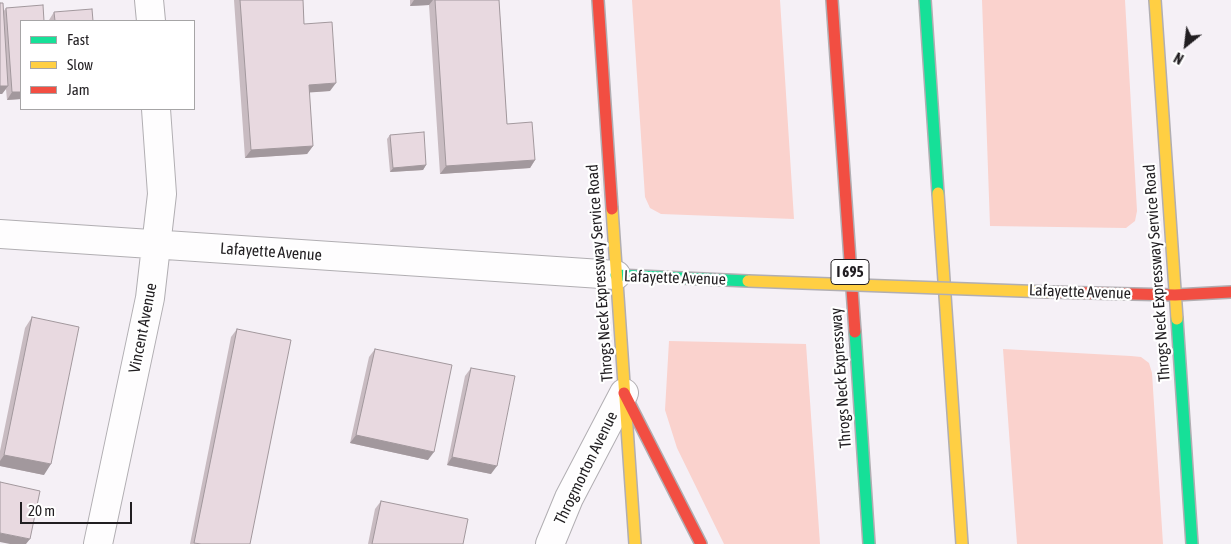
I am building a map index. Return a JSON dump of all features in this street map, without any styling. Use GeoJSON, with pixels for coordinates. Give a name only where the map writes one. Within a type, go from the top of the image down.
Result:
{"type":"FeatureCollection","features":[{"type":"Feature","properties":{"kind":"main road","name":"Throgs Neck Expressway Service Road"},"geometry":{"type":"LineString","coordinates":[[598,0],[635,544]]}},
{"type":"Feature","properties":{"kind":"main road","name":"Throgs Neck Expressway"},"geometry":{"type":"LineString","coordinates":[[832,0],[869,544]]}},
{"type":"Feature","properties":{"kind":"main road"},"geometry":{"type":"LineString","coordinates":[[925,0],[962,544]]}},
{"type":"Feature","properties":{"kind":"main road","name":"Throgs Neck Expressway Service Road"},"geometry":{"type":"LineString","coordinates":[[1154,0],[1192,544]]}},
{"type":"Feature","properties":{"kind":"main road","name":"Lafayette Avenue"},"geometry":{"type":"LineString","coordinates":[[616,275],[1049,292],[1175,295],[1231,292]]}},
{"type":"Feature","properties":{"kind":"main road"},"geometry":{"type":"LineString","coordinates":[[624,393],[701,544]]}},
{"type":"Feature","properties":{"kind":"street"},"geometry":{"type":"LineString","coordinates":[[149,0],[151,20]]}},
{"type":"Feature","properties":{"kind":"street","name":"Vincent Avenue"},"geometry":{"type":"LineString","coordinates":[[98,544],[150,298],[162,194],[156,110]]}},
{"type":"Feature","properties":{"kind":"street","name":"Lafayette Avenue"},"geometry":{"type":"LineString","coordinates":[[0,234],[616,275]]}},
{"type":"Feature","properties":{"kind":"street","name":"Throgmorton Avenue"},"geometry":{"type":"LineString","coordinates":[[550,544],[568,498],[624,393]]}},
{"type":"Feature","properties":{"kind":"shaded area"},"geometry":{"type":"Polygon","coordinates":[[[632,0],[780,0],[794,219],[661,214],[650,208],[645,197],[632,0]]]}},
{"type":"Feature","properties":{"kind":"shaded area"},"geometry":{"type":"Polygon","coordinates":[[[982,0],[1125,0],[1137,211],[1135,221],[1126,228],[990,226],[982,0]]]}},
{"type":"Feature","properties":{"kind":"shaded area"},"geometry":{"type":"Polygon","coordinates":[[[669,341],[806,344],[820,544],[724,544],[677,448],[665,410],[669,341]]]}},
{"type":"Feature","properties":{"kind":"shaded area"},"geometry":{"type":"Polygon","coordinates":[[[1003,349],[1131,356],[1141,357],[1149,363],[1152,373],[1163,544],[1017,544],[1003,349]]]}},
{"type":"Feature","properties":{"kind":"building"},"geometry":{"type":"Polygon","coordinates":[[[240,0],[303,0],[304,24],[332,22],[336,83],[309,85],[313,146],[251,150],[240,0]]]}},
{"type":"Feature","properties":{"kind":"building"},"geometry":{"type":"Polygon","coordinates":[[[435,0],[499,0],[507,124],[532,122],[535,160],[446,166],[435,0]]]}},
{"type":"Feature","properties":{"kind":"building"},"geometry":{"type":"Polygon","coordinates":[[[0,3],[3,3],[8,86],[0,86],[0,3]]]}},
{"type":"Feature","properties":{"kind":"building"},"geometry":{"type":"Polygon","coordinates":[[[43,5],[44,20],[20,20],[20,92],[12,92],[6,8],[43,5]]]}},
{"type":"Feature","properties":{"kind":"building"},"geometry":{"type":"Polygon","coordinates":[[[92,9],[93,20],[55,20],[54,12],[92,9]]]}},
{"type":"Feature","properties":{"kind":"building"},"geometry":{"type":"Polygon","coordinates":[[[424,132],[426,165],[393,168],[390,135],[424,132]]]}},
{"type":"Feature","properties":{"kind":"building"},"geometry":{"type":"Polygon","coordinates":[[[32,317],[79,327],[51,464],[4,455],[32,317]]]}},
{"type":"Feature","properties":{"kind":"building"},"geometry":{"type":"Polygon","coordinates":[[[237,329],[291,340],[250,544],[194,543],[237,329]]]}},
{"type":"Feature","properties":{"kind":"building"},"geometry":{"type":"Polygon","coordinates":[[[375,349],[452,365],[434,452],[356,435],[375,349]]]}},
{"type":"Feature","properties":{"kind":"building"},"geometry":{"type":"Polygon","coordinates":[[[471,368],[515,376],[497,466],[452,457],[471,368]]]}},
{"type":"Feature","properties":{"kind":"building"},"geometry":{"type":"Polygon","coordinates":[[[0,482],[40,491],[30,539],[0,533],[0,482]]]}},
{"type":"Feature","properties":{"kind":"building"},"geometry":{"type":"Polygon","coordinates":[[[381,501],[468,519],[463,544],[372,544],[381,501]]]}},
{"type":"Feature","properties":{"kind":"traffic: fast"},"geometry":{"type":"LineString","coordinates":[[925,0],[938,193]]}},
{"type":"Feature","properties":{"kind":"traffic: fast"},"geometry":{"type":"LineString","coordinates":[[616,275],[748,281]]}},
{"type":"Feature","properties":{"kind":"traffic: fast"},"geometry":{"type":"LineString","coordinates":[[1177,319],[1192,544]]}},
{"type":"Feature","properties":{"kind":"traffic: fast"},"geometry":{"type":"LineString","coordinates":[[855,332],[869,544]]}},
{"type":"Feature","properties":{"kind":"traffic: slow"},"geometry":{"type":"LineString","coordinates":[[1155,0],[1177,319]]}},
{"type":"Feature","properties":{"kind":"traffic: slow"},"geometry":{"type":"LineString","coordinates":[[938,193],[962,544]]}},
{"type":"Feature","properties":{"kind":"traffic: slow"},"geometry":{"type":"LineString","coordinates":[[612,209],[635,544]]}},
{"type":"Feature","properties":{"kind":"traffic: slow"},"geometry":{"type":"LineString","coordinates":[[748,281],[1049,292]]}},
{"type":"Feature","properties":{"kind":"traffic: jam"},"geometry":{"type":"LineString","coordinates":[[598,0],[612,209]]}},
{"type":"Feature","properties":{"kind":"traffic: jam"},"geometry":{"type":"LineString","coordinates":[[832,0],[855,332]]}},
{"type":"Feature","properties":{"kind":"traffic: jam"},"geometry":{"type":"LineString","coordinates":[[1049,292],[1175,295],[1231,292]]}},
{"type":"Feature","properties":{"kind":"traffic: jam"},"geometry":{"type":"LineString","coordinates":[[624,393],[701,544]]}}]}
